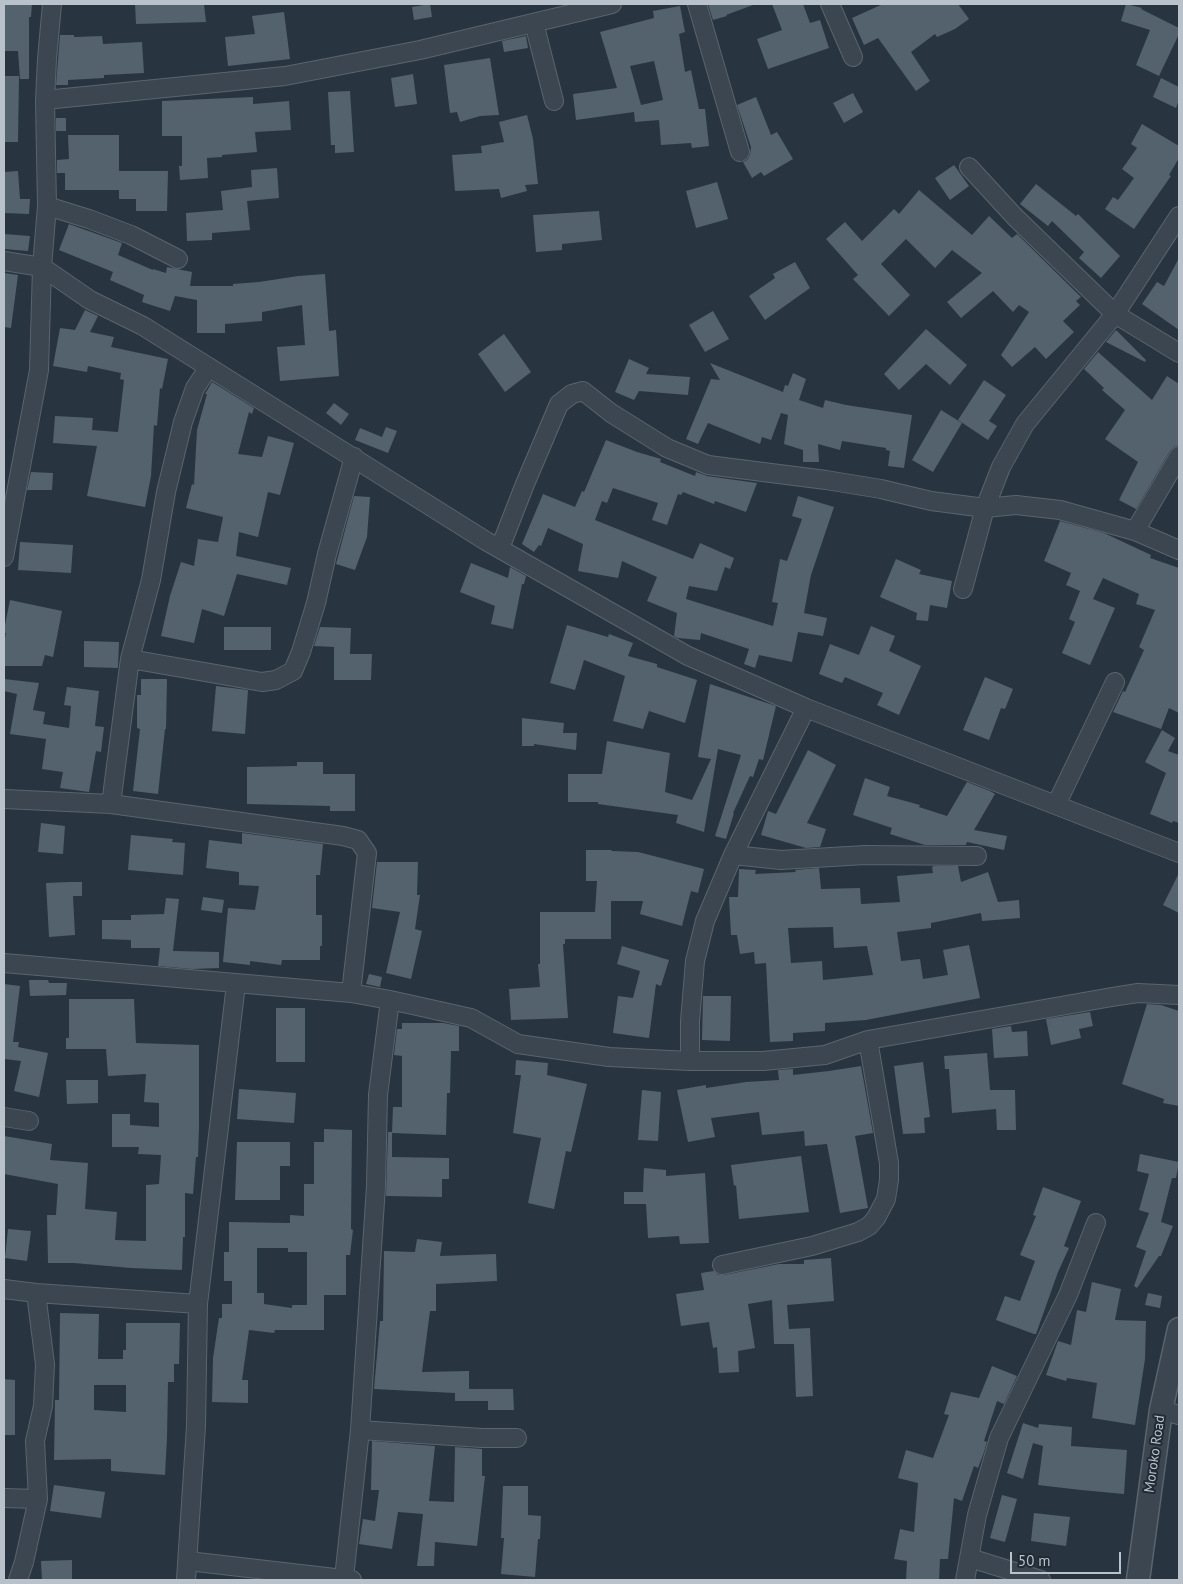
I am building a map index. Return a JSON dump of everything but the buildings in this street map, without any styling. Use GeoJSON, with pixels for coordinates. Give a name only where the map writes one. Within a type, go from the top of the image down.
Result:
{"type":"FeatureCollection","features":[{"type":"Feature","properties":{"kind":"street"},"geometry":{"type":"LineString","coordinates":[[4,557],[39,370],[42,267],[47,206],[45,100],[52,4]]}},
{"type":"Feature","properties":{"kind":"street"},"geometry":{"type":"LineString","coordinates":[[45,100],[285,76],[420,50],[541,16],[612,4]]}},
{"type":"Feature","properties":{"kind":"street"},"geometry":{"type":"LineString","coordinates":[[697,4],[740,152]]}},
{"type":"Feature","properties":{"kind":"street"},"geometry":{"type":"LineString","coordinates":[[830,4],[853,57]]}},
{"type":"Feature","properties":{"kind":"street"},"geometry":{"type":"LineString","coordinates":[[541,16],[554,101]]}},
{"type":"Feature","properties":{"kind":"street"},"geometry":{"type":"LineString","coordinates":[[968,167],[1015,217],[1115,314],[1179,353]]}},
{"type":"Feature","properties":{"kind":"street"},"geometry":{"type":"LineString","coordinates":[[47,206],[131,234],[178,259]]}},
{"type":"Feature","properties":{"kind":"street"},"geometry":{"type":"LineString","coordinates":[[963,590],[985,508],[1001,467],[1025,424],[1115,314],[1179,216]]}},
{"type":"Feature","properties":{"kind":"street"},"geometry":{"type":"LineString","coordinates":[[4,261],[42,267],[90,300],[143,326],[486,541],[688,656],[806,708],[1179,853]]}},
{"type":"Feature","properties":{"kind":"street"},"geometry":{"type":"LineString","coordinates":[[111,804],[130,659],[151,580],[166,492],[183,422],[195,388],[209,367]]}},
{"type":"Feature","properties":{"kind":"street"},"geometry":{"type":"LineString","coordinates":[[500,548],[559,404],[572,394],[583,390],[611,413],[667,448],[708,465],[826,480],[881,489],[931,501],[985,508],[1016,505],[1060,510],[1135,531],[1179,550]]}},
{"type":"Feature","properties":{"kind":"street"},"geometry":{"type":"LineString","coordinates":[[1135,531],[1179,456]]}},
{"type":"Feature","properties":{"kind":"street"},"geometry":{"type":"LineString","coordinates":[[130,659],[262,682],[276,680],[293,671],[316,603],[329,546],[354,457]]}},
{"type":"Feature","properties":{"kind":"street"},"geometry":{"type":"LineString","coordinates":[[1056,805],[1115,682]]}},
{"type":"Feature","properties":{"kind":"street"},"geometry":{"type":"LineString","coordinates":[[690,1061],[690,1021],[694,961],[705,921],[733,855],[806,708]]}},
{"type":"Feature","properties":{"kind":"street"},"geometry":{"type":"LineString","coordinates":[[4,799],[111,804],[343,836],[358,840],[367,853],[351,993]]}},
{"type":"Feature","properties":{"kind":"street"},"geometry":{"type":"LineString","coordinates":[[733,855],[781,860],[865,855],[977,856]]}},
{"type":"Feature","properties":{"kind":"street"},"geometry":{"type":"LineString","coordinates":[[4,962],[351,993],[470,1018],[496,1030],[518,1044],[609,1057],[690,1061],[763,1061],[825,1054],[868,1040],[1120,996],[1138,993],[1179,994]]}},
{"type":"Feature","properties":{"kind":"street"},"geometry":{"type":"LineString","coordinates":[[186,1580],[196,1426],[198,1304],[236,984]]}},
{"type":"Feature","properties":{"kind":"street"},"geometry":{"type":"LineString","coordinates":[[188,1561],[348,1579],[376,1186],[378,1095],[390,1000]]}},
{"type":"Feature","properties":{"kind":"street"},"geometry":{"type":"LineString","coordinates":[[722,1265],[812,1246],[858,1232],[869,1226],[876,1218],[886,1199],[889,1163],[868,1040]]}},
{"type":"Feature","properties":{"kind":"street"},"geometry":{"type":"LineString","coordinates":[[4,1117],[29,1121]]}},
{"type":"Feature","properties":{"kind":"street"},"geometry":{"type":"LineString","coordinates":[[965,1580],[977,1515],[999,1438],[1068,1295],[1096,1223]]}},
{"type":"Feature","properties":{"kind":"street"},"geometry":{"type":"LineString","coordinates":[[4,1289],[36,1293],[198,1304]]}},
{"type":"Feature","properties":{"kind":"street"},"geometry":{"type":"LineString","coordinates":[[18,1580],[24,1562],[38,1499],[35,1441],[43,1406],[45,1364],[36,1293]]}},
{"type":"Feature","properties":{"kind":"street","name":"Moroko Road"},"geometry":{"type":"LineString","coordinates":[[1138,1580],[1170,1412],[1179,1329]]}},
{"type":"Feature","properties":{"kind":"street"},"geometry":{"type":"LineString","coordinates":[[360,1430],[482,1438],[517,1438]]}},
{"type":"Feature","properties":{"kind":"street"},"geometry":{"type":"LineString","coordinates":[[4,1498],[38,1499]]}},
{"type":"Feature","properties":{"kind":"street"},"geometry":{"type":"LineString","coordinates":[[970,1558],[1041,1580]]}}]}
